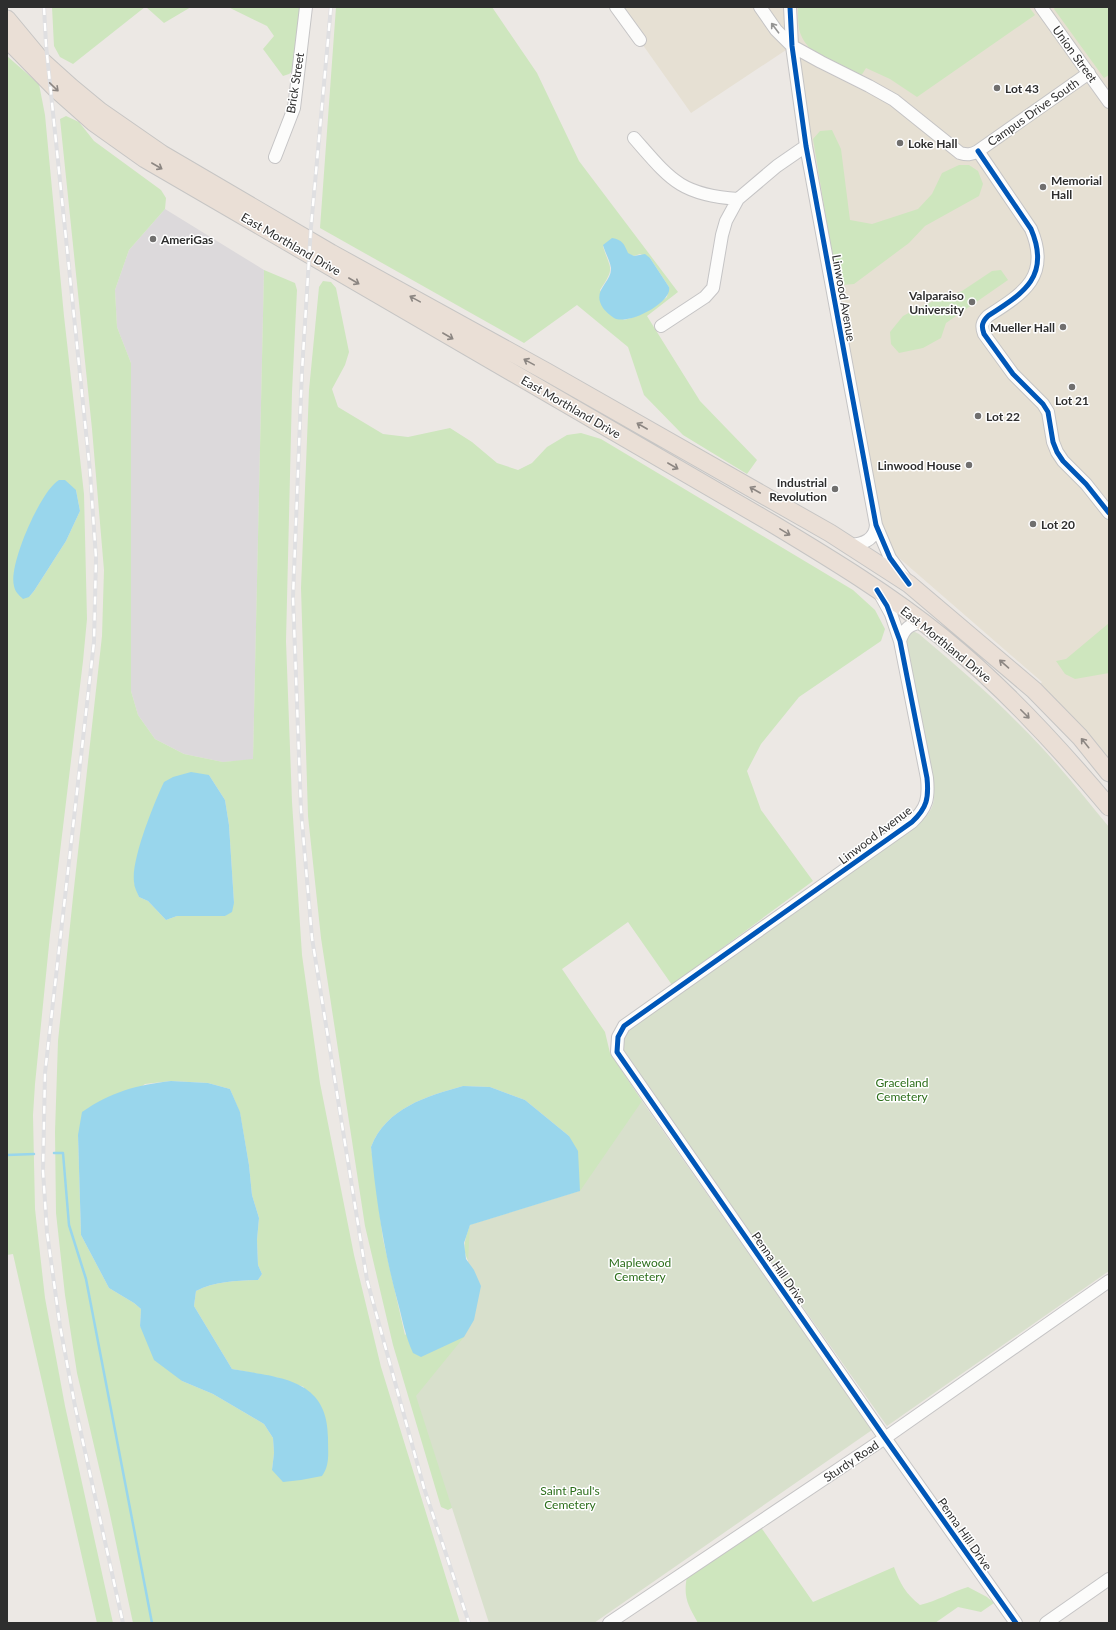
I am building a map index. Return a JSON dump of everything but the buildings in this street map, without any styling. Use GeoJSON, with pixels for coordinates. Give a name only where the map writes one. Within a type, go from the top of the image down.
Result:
{"type":"FeatureCollection","features":[{"type":"Feature","properties":{"kind":"highway","name":"East Morthland Drive"},"geometry":{"type":"LineString","coordinates":[[7,20],[41,60],[71,87],[100,111],[162,154],[331,253],[547,372],[850,545],[909,584],[1034,690],[1080,737],[1109,773]]}},
{"type":"Feature","properties":{"kind":"highway","name":"East Morthland Drive"},"geometry":{"type":"LineString","coordinates":[[7,39],[23,57],[93,122],[145,159],[773,524],[838,563],[923,622],[991,680],[1075,766],[1109,807]]}},
{"type":"Feature","properties":{"kind":"street","name":"Brick Street"},"geometry":{"type":"LineString","coordinates":[[275,157],[294,108],[306,7]]}},
{"type":"Feature","properties":{"kind":"street"},"geometry":{"type":"LineString","coordinates":[[616,7],[640,40]]}},
{"type":"Feature","properties":{"kind":"street","name":"Campus Drive South"},"geometry":{"type":"LineString","coordinates":[[760,7],[776,30],[792,46],[825,65],[894,100],[960,153],[967,155],[978,151],[1089,73]]}},
{"type":"Feature","properties":{"kind":"street","name":"Linwood Avenue"},"geometry":{"type":"LineString","coordinates":[[790,7],[792,46],[806,146],[876,525],[890,558],[909,584]]}},
{"type":"Feature","properties":{"kind":"street","name":"Union Street"},"geometry":{"type":"LineString","coordinates":[[1041,7],[1109,102]]}},
{"type":"Feature","properties":{"kind":"street"},"geometry":{"type":"LineString","coordinates":[[634,138],[664,172],[683,187],[701,194],[738,199]]}},
{"type":"Feature","properties":{"kind":"street"},"geometry":{"type":"LineString","coordinates":[[661,326],[705,297],[713,288],[722,234],[726,221],[738,199],[777,166],[806,146]]}},
{"type":"Feature","properties":{"kind":"street","name":"Campus Drive South"},"geometry":{"type":"LineString","coordinates":[[978,151],[1032,229],[1038,253],[1034,276],[1028,286],[1020,294],[983,321],[982,327],[984,334],[1013,374],[1043,404],[1048,412],[1053,442],[1057,452],[1063,461],[1082,479],[1109,513]]}},
{"type":"Feature","properties":{"kind":"street"},"geometry":{"type":"LineString","coordinates":[[850,545],[860,544],[871,538],[875,531],[876,525]]}},
{"type":"Feature","properties":{"kind":"street","name":"Linwood Avenue"},"geometry":{"type":"LineString","coordinates":[[730,952],[912,822],[925,808],[928,789],[927,778],[900,641],[887,606],[877,590]]}},
{"type":"Feature","properties":{"kind":"street"},"geometry":{"type":"LineString","coordinates":[[900,641],[908,626],[923,622]]}},
{"type":"Feature","properties":{"kind":"street","name":"Penna Hill Drive"},"geometry":{"type":"LineString","coordinates":[[730,952],[624,1026],[618,1037],[617,1052],[885,1438],[1016,1623]]}},
{"type":"Feature","properties":{"kind":"street","name":"Sturdy Road"},"geometry":{"type":"LineString","coordinates":[[609,1623],[885,1438],[1109,1280]]}},
{"type":"Feature","properties":{"kind":"street"},"geometry":{"type":"LineString","coordinates":[[1046,1623],[1109,1579]]}},
{"type":"Feature","properties":{"kind":"street"},"geometry":{"type":"LineString","coordinates":[[616,1623],[626,1611]]}},
{"type":"Feature","properties":{"kind":"shaded area","name":"Valparaiso University"},"geometry":{"type":"Polygon","coordinates":[[[616,7],[1109,7],[1109,773],[1034,690],[1042,682],[891,551],[876,525],[792,46],[691,113],[616,7]]]}},
{"type":"Feature","properties":{"kind":"shaded area"},"geometry":{"type":"Polygon","coordinates":[[[165,209],[264,270],[253,760],[223,762],[184,754],[155,739],[138,715],[131,691],[131,363],[117,327],[115,290],[129,250],[165,209]]]}},
{"type":"Feature","properties":{"kind":"green space"},"geometry":{"type":"Polygon","coordinates":[[[52,7],[145,7],[73,64],[60,57],[54,46],[52,7]]]}},
{"type":"Feature","properties":{"kind":"green space"},"geometry":{"type":"Polygon","coordinates":[[[146,7],[191,7],[164,23],[146,7]]]}},
{"type":"Feature","properties":{"kind":"green space"},"geometry":{"type":"Polygon","coordinates":[[[228,7],[300,7],[295,69],[289,74],[283,76],[263,49],[274,36],[267,26],[228,7]]]}},
{"type":"Feature","properties":{"kind":"green space"},"geometry":{"type":"Polygon","coordinates":[[[336,7],[492,7],[537,73],[579,161],[678,292],[647,316],[700,401],[757,460],[747,474],[683,435],[644,395],[628,347],[577,305],[524,343],[320,228],[336,7]],[[603,246],[610,272],[600,290],[624,320],[641,314],[667,297],[669,287],[650,258],[640,254],[634,256],[603,246]]]}},
{"type":"Feature","properties":{"kind":"green space"},"geometry":{"type":"Polygon","coordinates":[[[798,7],[1029,7],[1035,15],[917,97],[890,79],[866,68],[861,76],[815,53],[802,38],[799,29],[798,7]]]}},
{"type":"Feature","properties":{"kind":"green space"},"geometry":{"type":"Polygon","coordinates":[[[1055,7],[1109,7],[1109,75],[1104,78],[1054,9],[1055,7]]]}},
{"type":"Feature","properties":{"kind":"green space"},"geometry":{"type":"Polygon","coordinates":[[[7,56],[39,84],[45,115],[64,316],[84,494],[87,619],[50,935],[35,1084],[33,1115],[35,1209],[45,1298],[65,1406],[113,1623],[97,1623],[13,1254],[7,1255],[7,56]],[[76,490],[29,597],[66,541],[80,511],[76,490]]]}},
{"type":"Feature","properties":{"kind":"green space"},"geometry":{"type":"Polygon","coordinates":[[[66,116],[79,122],[94,141],[161,190],[166,198],[165,209],[129,250],[115,290],[117,327],[131,363],[131,691],[138,715],[155,739],[184,754],[223,762],[253,759],[264,270],[295,283],[297,290],[292,392],[286,641],[292,802],[302,955],[320,1083],[354,1255],[381,1367],[460,1623],[133,1623],[109,1510],[77,1373],[65,1295],[56,1213],[55,1132],[58,1041],[102,636],[104,570],[92,429],[60,119],[66,116]],[[209,775],[148,822],[136,864],[134,882],[139,897],[148,901],[166,920],[177,916],[225,916],[234,903],[229,825],[225,800],[209,775]],[[171,1081],[145,1084],[78,1135],[81,1235],[109,1288],[141,1309],[140,1326],[182,1381],[213,1394],[264,1424],[273,1438],[274,1453],[272,1470],[304,1387],[279,1378],[232,1369],[194,1306],[196,1291],[218,1283],[258,1280],[262,1274],[258,1265],[257,1240],[259,1218],[252,1195],[249,1165],[240,1113],[230,1089],[208,1083],[171,1081]]]}},
{"type":"Feature","properties":{"kind":"green space"},"geometry":{"type":"Polygon","coordinates":[[[832,130],[841,149],[850,220],[872,224],[918,209],[932,194],[942,173],[959,165],[969,165],[978,171],[983,184],[979,196],[925,226],[909,243],[854,284],[843,285],[836,278],[813,139],[820,131],[832,130]]]}},
{"type":"Feature","properties":{"kind":"green space"},"geometry":{"type":"Polygon","coordinates":[[[1001,270],[1008,280],[946,323],[941,338],[923,348],[899,353],[891,344],[890,332],[903,316],[926,304],[962,291],[992,271],[1001,270]]]}},
{"type":"Feature","properties":{"kind":"green space"},"geometry":{"type":"Polygon","coordinates":[[[323,281],[331,282],[336,288],[349,352],[345,365],[332,389],[338,407],[383,434],[408,437],[450,428],[472,442],[497,463],[518,470],[532,463],[547,447],[567,435],[581,433],[601,439],[853,590],[875,610],[885,629],[881,641],[799,697],[761,744],[747,771],[761,810],[813,881],[672,985],[628,922],[562,969],[605,1032],[610,1053],[642,1101],[642,1118],[463,1502],[448,1510],[441,1507],[393,1345],[365,1226],[321,938],[308,816],[301,588],[309,390],[319,287],[323,281]],[[463,1086],[422,1099],[397,1113],[387,1122],[371,1147],[383,1239],[405,1335],[474,1270],[467,1258],[464,1248],[470,1225],[580,1191],[569,1136],[525,1100],[490,1087],[463,1086]]]}},
{"type":"Feature","properties":{"kind":"green space"},"geometry":{"type":"Polygon","coordinates":[[[1109,623],[1109,673],[1075,679],[1065,674],[1056,661],[1066,659],[1109,623]]]}},
{"type":"Feature","properties":{"kind":"green space","name":"Graceland Cemetery"},"geometry":{"type":"Polygon","coordinates":[[[909,632],[919,634],[1007,712],[1054,761],[1109,827],[1109,1271],[887,1426],[626,1057],[623,1048],[623,1041],[626,1033],[632,1026],[922,821],[928,814],[932,808],[934,791],[905,639],[909,632]]]}},
{"type":"Feature","properties":{"kind":"green space"},"geometry":{"type":"Polygon","coordinates":[[[642,1101],[872,1430],[594,1623],[489,1623],[416,1396],[464,1337],[470,1225],[580,1191],[642,1101]]]}},
{"type":"Feature","properties":{"kind":"green space"},"geometry":{"type":"Polygon","coordinates":[[[760,1526],[813,1602],[894,1567],[904,1588],[920,1605],[968,1587],[987,1597],[994,1603],[981,1612],[958,1607],[935,1623],[698,1623],[687,1601],[687,1576],[760,1526]]]}},
{"type":"Feature","properties":{"kind":"water"},"geometry":{"type":"Polygon","coordinates":[[[612,238],[623,243],[628,253],[634,256],[645,254],[650,258],[669,287],[668,293],[657,306],[639,316],[629,319],[621,320],[614,318],[604,309],[600,302],[599,296],[611,268],[603,245],[612,238]]]}},
{"type":"Feature","properties":{"kind":"water"},"geometry":{"type":"Polygon","coordinates":[[[59,480],[65,480],[76,490],[80,511],[66,541],[34,591],[29,597],[23,599],[16,592],[14,586],[13,576],[16,562],[35,512],[52,487],[59,480]]]}},
{"type":"Feature","properties":{"kind":"water"},"geometry":{"type":"Polygon","coordinates":[[[191,772],[209,775],[225,800],[229,825],[234,903],[232,912],[225,916],[177,916],[166,920],[148,901],[139,897],[134,884],[136,860],[149,817],[164,782],[173,777],[191,772]]]}},
{"type":"Feature","properties":{"kind":"water"},"geometry":{"type":"Polygon","coordinates":[[[171,1081],[208,1083],[230,1089],[240,1112],[249,1165],[252,1195],[259,1218],[257,1240],[258,1265],[262,1274],[258,1280],[226,1282],[203,1288],[196,1291],[194,1306],[232,1369],[284,1379],[311,1393],[320,1404],[326,1420],[328,1440],[327,1463],[325,1472],[322,1476],[283,1482],[272,1470],[274,1453],[273,1438],[264,1424],[213,1394],[182,1381],[154,1360],[140,1326],[141,1309],[109,1288],[81,1235],[78,1135],[82,1112],[103,1099],[124,1090],[171,1081]]]}},
{"type":"Feature","properties":{"kind":"water"},"geometry":{"type":"Polygon","coordinates":[[[463,1086],[490,1087],[525,1100],[569,1136],[578,1151],[580,1191],[470,1225],[464,1243],[466,1259],[474,1270],[481,1286],[474,1320],[464,1337],[421,1357],[413,1353],[410,1346],[393,1284],[381,1226],[371,1147],[387,1122],[397,1113],[422,1099],[463,1086]]]}},
{"type":"Feature","properties":{"kind":"waterway"},"geometry":{"type":"LineString","coordinates":[[54,1153],[63,1153],[69,1225],[86,1279],[152,1623]]}},
{"type":"Feature","properties":{"kind":"waterway"},"geometry":{"type":"LineString","coordinates":[[7,1155],[34,1154]]}},
{"type":"Feature","properties":{"kind":"railway"},"geometry":{"type":"LineString","coordinates":[[44,7],[46,45],[90,471],[96,558],[94,642],[45,1073],[43,1171],[47,1232],[60,1326],[75,1406],[123,1623]]}},
{"type":"Feature","properties":{"kind":"railway"},"geometry":{"type":"LineString","coordinates":[[331,7],[311,227],[302,371],[293,597],[301,810],[312,938],[367,1280],[424,1488],[469,1623]]}},
{"type":"Feature","properties":{"kind":"cycle path"},"geometry":{"type":"LineString","coordinates":[[790,7],[792,46],[806,146],[876,525],[890,558],[909,584]]}},
{"type":"Feature","properties":{"kind":"cycle path"},"geometry":{"type":"LineString","coordinates":[[978,151],[1031,229],[1036,245],[1038,259],[1036,271],[1023,291],[984,320],[982,326],[984,334],[1013,374],[1043,404],[1048,412],[1053,442],[1057,452],[1063,461],[1086,484],[1109,513]]}},
{"type":"Feature","properties":{"kind":"cycle path"},"geometry":{"type":"LineString","coordinates":[[877,590],[887,606],[900,641],[927,778],[928,791],[924,807],[912,822],[624,1026],[618,1037],[617,1052],[885,1438],[1016,1623]]}},
{"type":"Feature","properties":{"kind":"place","name":"Lot 43"},"geometry":{"type":"Point","coordinates":[997,88]}},
{"type":"Feature","properties":{"kind":"place","name":"Loke Hall"},"geometry":{"type":"Point","coordinates":[900,143]}},
{"type":"Feature","properties":{"kind":"place","name":"Memorial Hall"},"geometry":{"type":"Point","coordinates":[1043,187]}},
{"type":"Feature","properties":{"kind":"place","name":"AmeriGas"},"geometry":{"type":"Point","coordinates":[153,239]}},
{"type":"Feature","properties":{"kind":"place","name":"Valparaiso University"},"geometry":{"type":"Point","coordinates":[972,302]}},
{"type":"Feature","properties":{"kind":"place","name":"Mueller Hall"},"geometry":{"type":"Point","coordinates":[1063,327]}},
{"type":"Feature","properties":{"kind":"place","name":"Lot 21"},"geometry":{"type":"Point","coordinates":[1072,387]}},
{"type":"Feature","properties":{"kind":"place","name":"Lot 22"},"geometry":{"type":"Point","coordinates":[978,416]}},
{"type":"Feature","properties":{"kind":"place","name":"Linwood House"},"geometry":{"type":"Point","coordinates":[969,465]}},
{"type":"Feature","properties":{"kind":"place","name":"Industrial Revolution"},"geometry":{"type":"Point","coordinates":[835,489]}},
{"type":"Feature","properties":{"kind":"place","name":"Lot 20"},"geometry":{"type":"Point","coordinates":[1033,524]}},
{"type":"Feature","properties":{"kind":"park label","name":"Maplewood Cemetery"},"geometry":{"type":"Point","coordinates":[640,1269]}},
{"type":"Feature","properties":{"kind":"park label","name":"Saint Paul's Cemetery"},"geometry":{"type":"Point","coordinates":[570,1497]}}]}
